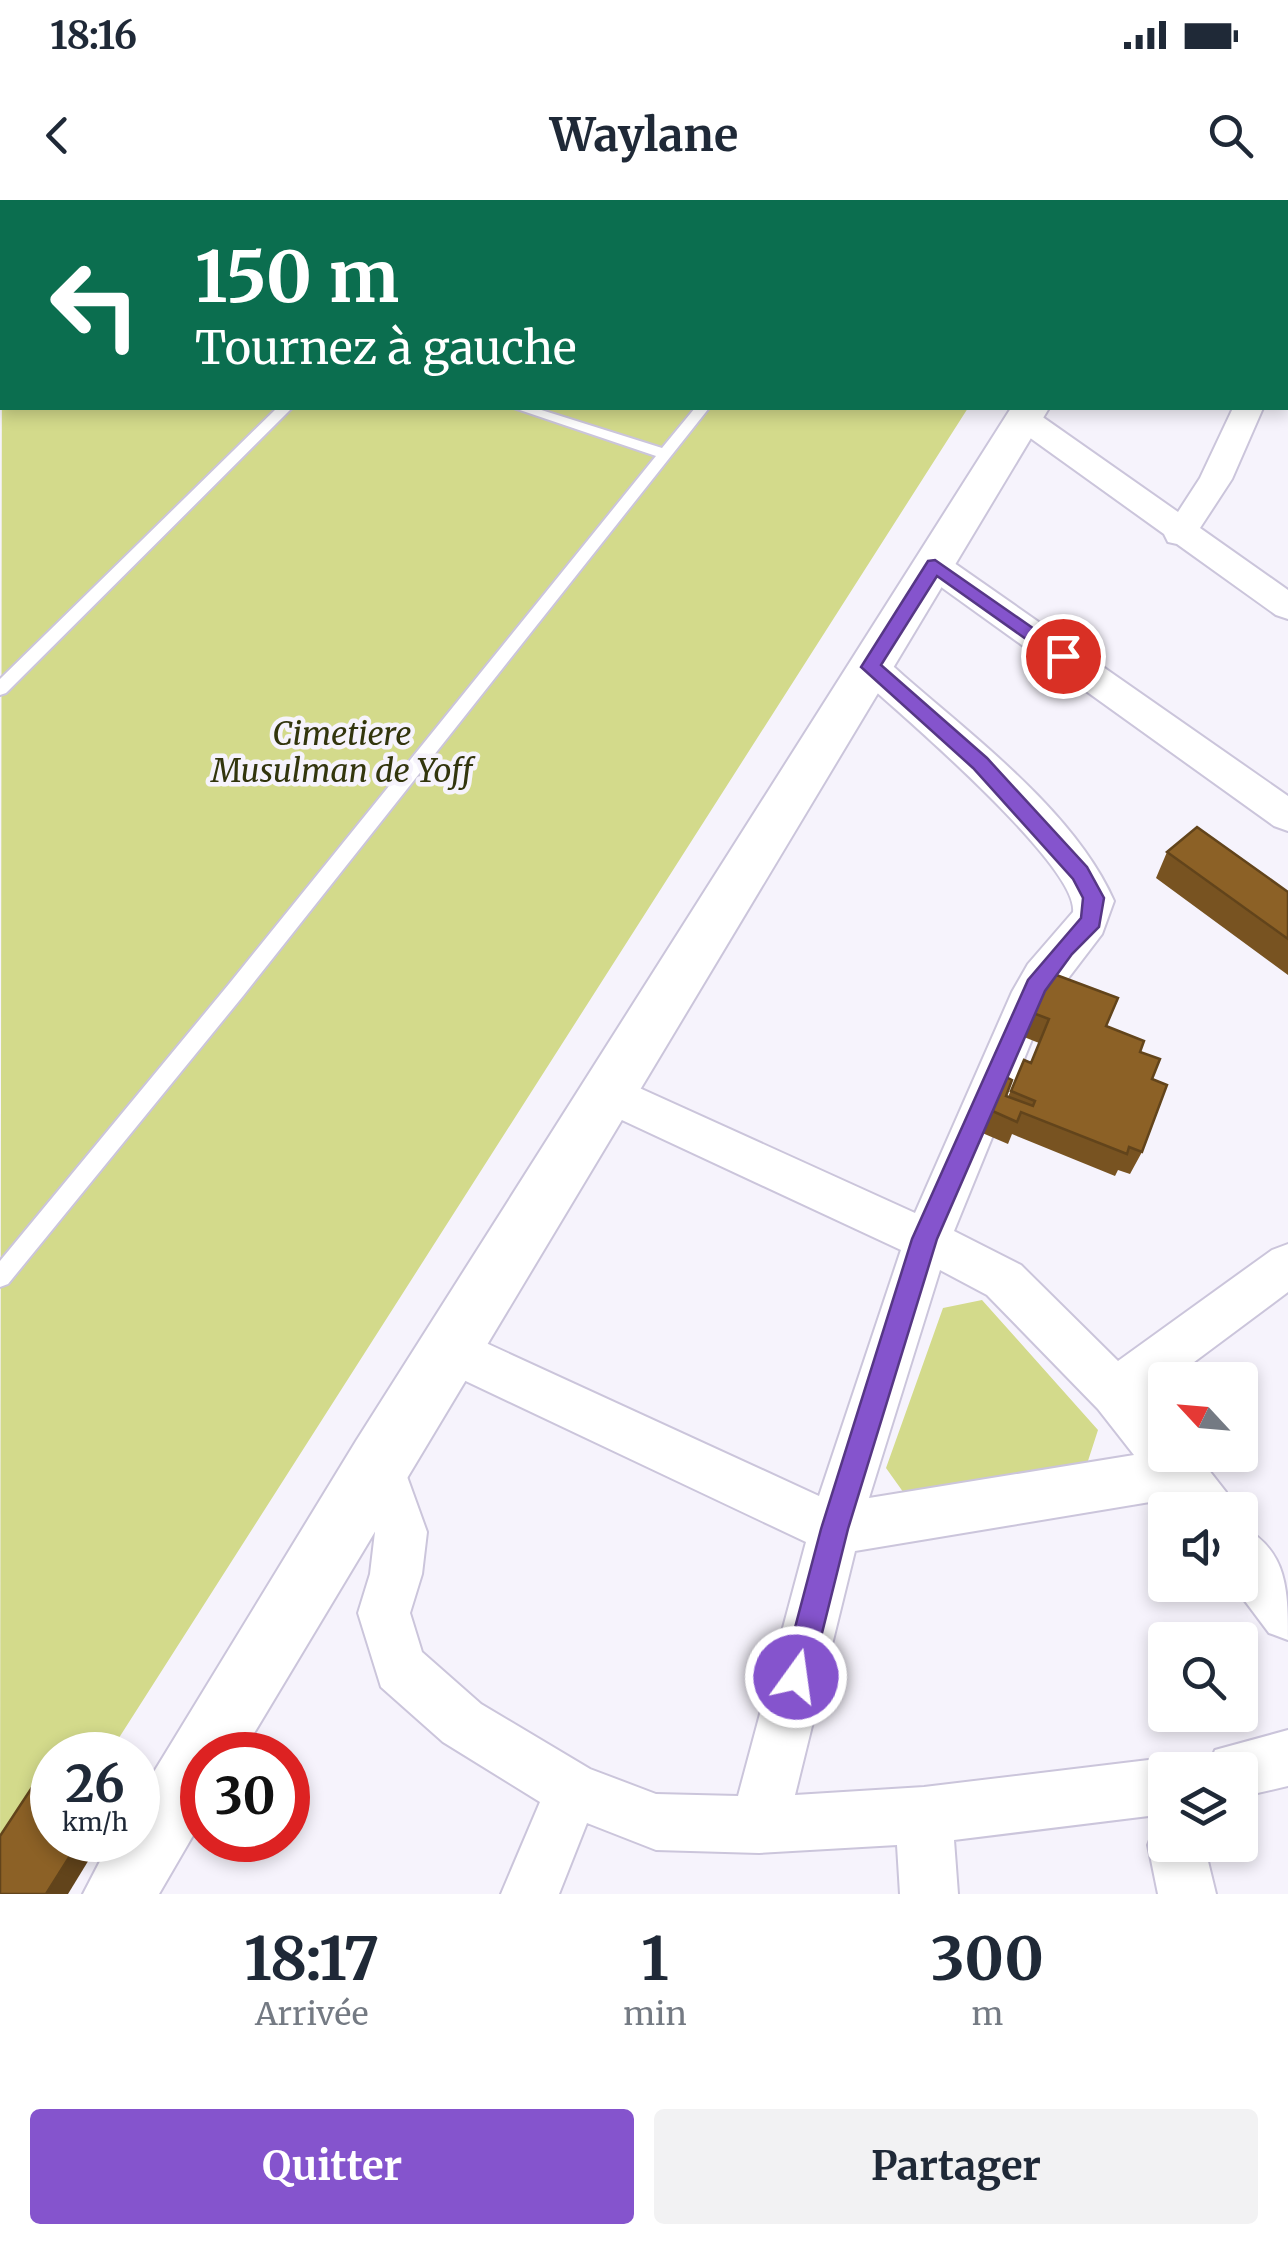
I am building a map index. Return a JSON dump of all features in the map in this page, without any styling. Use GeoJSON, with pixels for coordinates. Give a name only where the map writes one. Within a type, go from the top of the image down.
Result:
{"type":"FeatureCollection","features":[{"type":"Feature","properties":{"kind":"street"},"geometry":{"type":"LineString","coordinates":[[1180,534],[1216,479],[1247,410]]}},
{"type":"Feature","properties":{"kind":"street"},"geometry":{"type":"LineString","coordinates":[[118,1894],[378,1462],[451,1350],[1026,413],[1180,534],[1288,607]]}},
{"type":"Feature","properties":{"kind":"street"},"geometry":{"type":"LineString","coordinates":[[935,566],[1288,816]]}},
{"type":"Feature","properties":{"kind":"street"},"geometry":{"type":"LineString","coordinates":[[759,1825],[834,1529],[924,1239],[1036,986],[1064,948],[1092,921],[1094,898],[1080,873],[980,763],[871,667]]}},
{"type":"Feature","properties":{"kind":"street"},"geometry":{"type":"LineString","coordinates":[[451,1350],[834,1529],[1179,1473],[1116,1392],[1004,1280],[924,1239],[609,1094]]}},
{"type":"Feature","properties":{"kind":"street"},"geometry":{"type":"LineString","coordinates":[[1116,1392],[1288,1265]]}},
{"type":"Feature","properties":{"kind":"street"},"geometry":{"type":"LineString","coordinates":[[378,1462],[401,1532],[396,1574],[384,1613],[400,1668],[462,1723],[572,1790],[656,1822],[759,1825],[924,1815],[1148,1789]]}},
{"type":"Feature","properties":{"kind":"street"},"geometry":{"type":"LineString","coordinates":[[1258,1575],[1288,1614]]}},
{"type":"Feature","properties":{"kind":"street"},"geometry":{"type":"LineString","coordinates":[[1258,1765],[1288,1758]]}},
{"type":"Feature","properties":{"kind":"street"},"geometry":{"type":"LineString","coordinates":[[530,1894],[572,1790]]}},
{"type":"Feature","properties":{"kind":"street"},"geometry":{"type":"LineString","coordinates":[[924,1815],[929,1894]]}},
{"type":"Feature","properties":{"kind":"street"},"geometry":{"type":"LineString","coordinates":[[1180,1862],[1187,1894]]}},
{"type":"Feature","properties":{"kind":"lane"},"geometry":{"type":"LineString","coordinates":[[527,410],[665,454]]}},
{"type":"Feature","properties":{"kind":"lane"},"geometry":{"type":"LineString","coordinates":[[0,1277],[261,960],[700,410]]}},
{"type":"Feature","properties":{"kind":"lane"},"geometry":{"type":"LineString","coordinates":[[0,689],[281,411]]}},
{"type":"Feature","properties":{"kind":"green space","name":"Cimetiere Musulman de Yoff"},"geometry":{"type":"Polygon","coordinates":[[[2,410],[967,410],[123,1732],[30,1732],[30,1862],[39,1862],[19,1894],[0,1894],[2,410]]]}},
{"type":"Feature","properties":{"kind":"green space"},"geometry":{"type":"Polygon","coordinates":[[[982,1300],[1098,1430],[1087,1464],[906,1496],[886,1468],[943,1308],[982,1300]]]}},
{"type":"Feature","properties":{"kind":"building"},"geometry":{"type":"Polygon","coordinates":[[[1197,827],[1288,892],[1288,939],[1167,852],[1197,827]]]}},
{"type":"Feature","properties":{"kind":"building"},"geometry":{"type":"Polygon","coordinates":[[[1051,973],[1118,998],[1106,1026],[1144,1041],[1140,1052],[1160,1059],[1152,1079],[1167,1085],[1142,1152],[1129,1147],[1127,1154],[1021,1112],[1017,1122],[988,1109],[1002,1075],[1012,1080],[1006,1096],[1033,1106],[1035,1101],[1011,1091],[1024,1060],[1031,1063],[1049,1019],[1033,1013],[1051,973]]]}},
{"type":"Feature","properties":{"kind":"building"},"geometry":{"type":"Polygon","coordinates":[[[30,1790],[30,1862],[66,1862],[46,1894],[0,1894],[0,1836],[30,1790]]]}},
{"type":"Feature","properties":{"kind":"route"},"geometry":{"type":"LineString","coordinates":[[796,1677],[834,1529],[924,1239],[1036,986],[1064,948],[1092,921],[1094,898],[1080,873],[980,763],[871,667],[935,566],[1063,656]]}}]}
